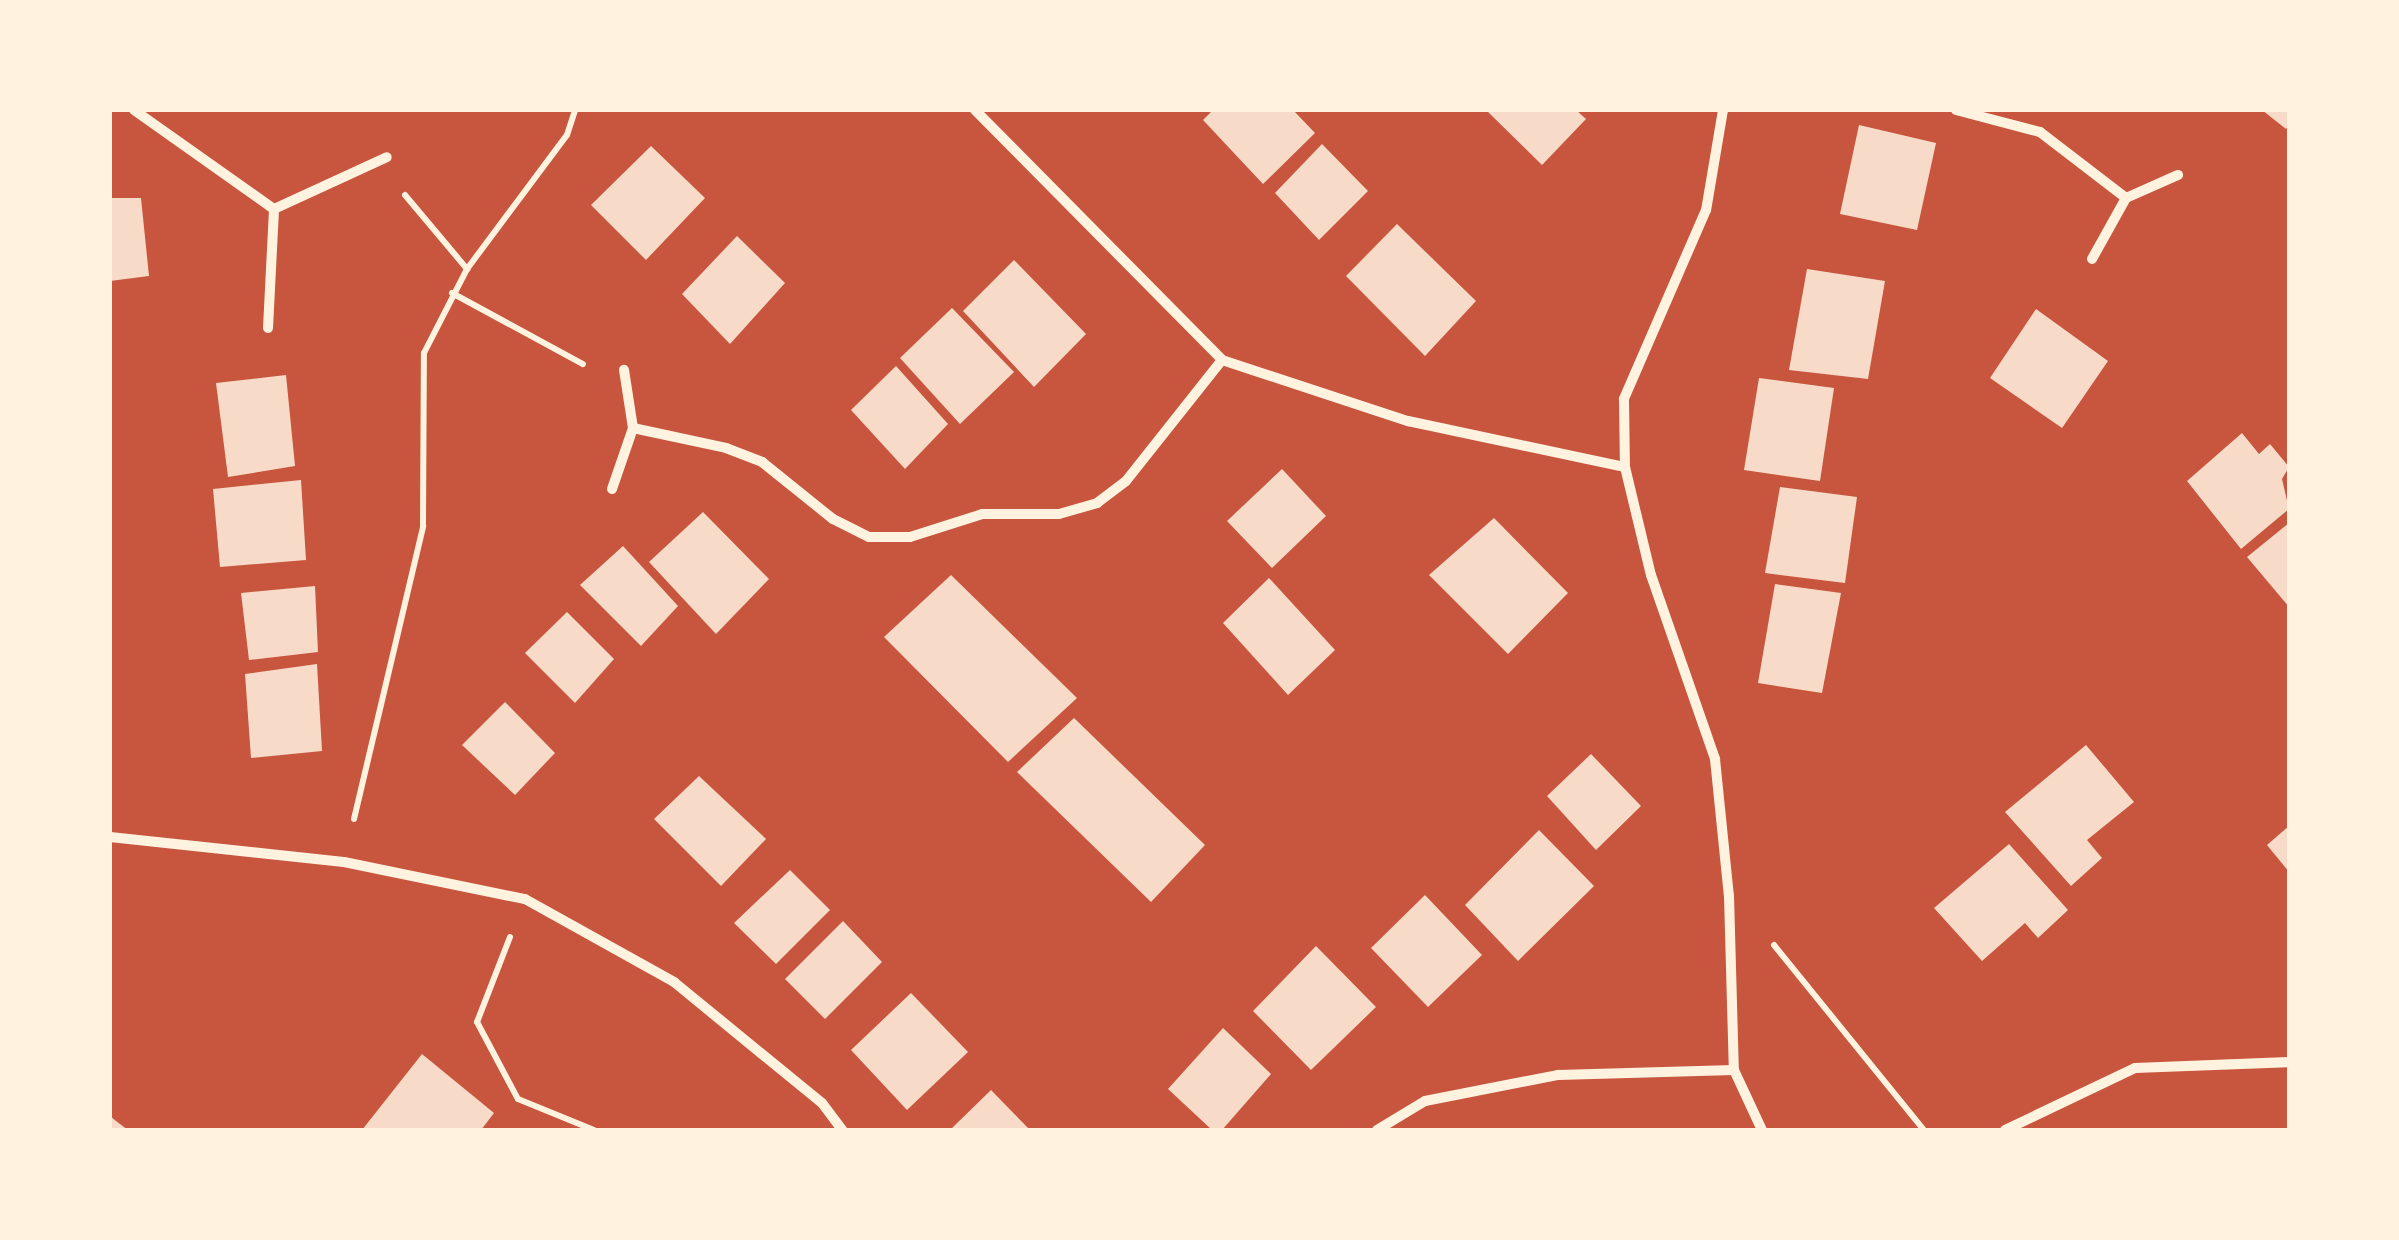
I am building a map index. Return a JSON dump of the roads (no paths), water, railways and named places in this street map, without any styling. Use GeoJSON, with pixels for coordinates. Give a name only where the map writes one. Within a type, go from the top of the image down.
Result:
{"type":"FeatureCollection","features":[{"type":"Feature","properties":{"kind":"street"},"geometry":{"type":"LineString","coordinates":[[134,110],[274,209]]}},
{"type":"Feature","properties":{"kind":"street"},"geometry":{"type":"LineString","coordinates":[[975,110],[1222,360],[1408,421],[1625,467]]}},
{"type":"Feature","properties":{"kind":"street"},"geometry":{"type":"LineString","coordinates":[[1723,110],[1706,210],[1624,400],[1625,467],[1652,575],[1715,759],[1729,896],[1734,1070],[1762,1130]]}},
{"type":"Feature","properties":{"kind":"street"},"geometry":{"type":"LineString","coordinates":[[1956,110],[2040,132],[2126,198]]}},
{"type":"Feature","properties":{"kind":"street"},"geometry":{"type":"LineString","coordinates":[[274,209],[387,158]]}},
{"type":"Feature","properties":{"kind":"street"},"geometry":{"type":"LineString","coordinates":[[2092,260],[2126,198],[2178,175]]}},
{"type":"Feature","properties":{"kind":"street"},"geometry":{"type":"LineString","coordinates":[[268,328],[274,209]]}},
{"type":"Feature","properties":{"kind":"street"},"geometry":{"type":"LineString","coordinates":[[634,428],[726,448],[762,462],[845,525],[869,536],[910,537],[982,514],[1060,514],[1097,504],[1126,481],[1222,360]]}},
{"type":"Feature","properties":{"kind":"street"},"geometry":{"type":"LineString","coordinates":[[612,490],[634,428],[624,370]]}},
{"type":"Feature","properties":{"kind":"street"},"geometry":{"type":"LineString","coordinates":[[110,836],[344,862],[525,899],[674,982],[822,1103],[842,1130]]}},
{"type":"Feature","properties":{"kind":"street"},"geometry":{"type":"LineString","coordinates":[[2005,1130],[2135,1068],[2289,1062]]}},
{"type":"Feature","properties":{"kind":"street"},"geometry":{"type":"LineString","coordinates":[[1376,1130],[1425,1101],[1558,1075],[1734,1070]]}}]}
